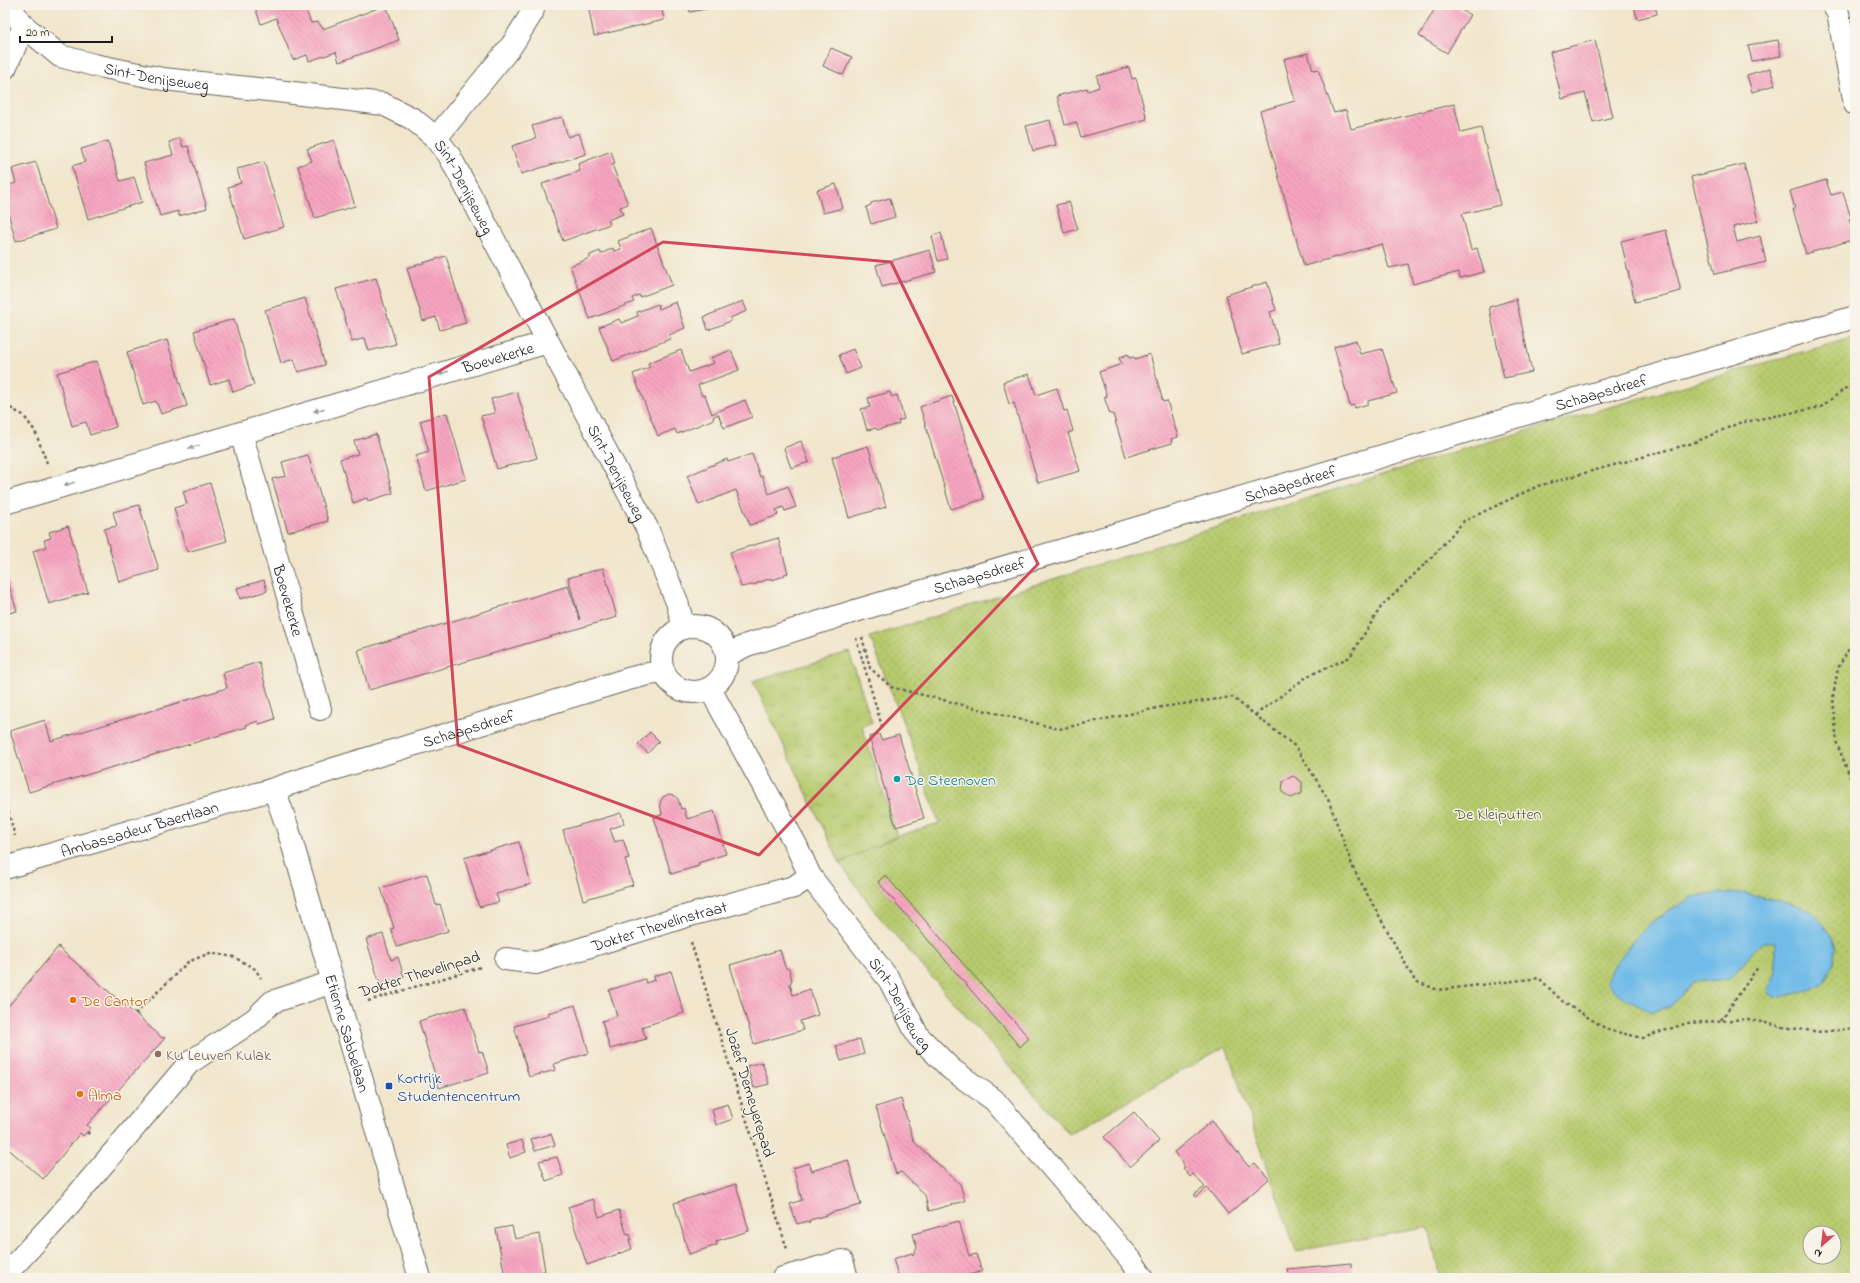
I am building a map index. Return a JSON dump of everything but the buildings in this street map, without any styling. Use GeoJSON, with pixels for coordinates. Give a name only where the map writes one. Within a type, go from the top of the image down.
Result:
{"type":"FeatureCollection","features":[{"type":"Feature","properties":{"kind":"street","name":"Sint-Denijseweg"},"geometry":{"type":"LineString","coordinates":[[8,5],[24,26],[60,56],[94,65],[163,79],[383,104],[413,119],[436,138],[449,155],[647,528],[677,602],[684,628]]}},
{"type":"Feature","properties":{"kind":"street"},"geometry":{"type":"LineString","coordinates":[[436,138],[512,45],[532,13],[534,5]]}},
{"type":"Feature","properties":{"kind":"street"},"geometry":{"type":"LineString","coordinates":[[1832,5],[1838,13],[1855,104]]}},
{"type":"Feature","properties":{"kind":"street"},"geometry":{"type":"LineString","coordinates":[[5,68],[24,26]]}},
{"type":"Feature","properties":{"kind":"street","name":"Schaapsdreef"},"geometry":{"type":"LineString","coordinates":[[727,655],[746,645],[852,612],[1855,317]]}},
{"type":"Feature","properties":{"kind":"street","name":"Boevekerke"},"geometry":{"type":"LineString","coordinates":[[5,503],[548,342]]}},
{"type":"Feature","properties":{"kind":"street","name":"Boevekerke"},"geometry":{"type":"LineString","coordinates":[[241,433],[320,709]]}},
{"type":"Feature","properties":{"kind":"street"},"geometry":{"type":"LineString","coordinates":[[694,626],[712,632],[719,638],[725,646],[727,655],[725,672],[719,682],[710,688],[698,692],[686,691],[671,683],[664,672],[661,656],[665,644],[673,634],[684,628],[694,626]]}},
{"type":"Feature","properties":{"kind":"street","name":"Schaapsdreef"},"geometry":{"type":"LineString","coordinates":[[274,790],[337,768],[628,679],[664,672]]}},
{"type":"Feature","properties":{"kind":"street","name":"Sint-Denijseweg"},"geometry":{"type":"LineString","coordinates":[[710,688],[796,845],[810,876],[890,981],[918,1036],[951,1069],[994,1100],[1131,1260],[1143,1278]]}},
{"type":"Feature","properties":{"kind":"street","name":"Ambassadeur Baertlaan"},"geometry":{"type":"LineString","coordinates":[[14,865],[274,790]]}},
{"type":"Feature","properties":{"kind":"street","name":"Etienne Sabbelaan"},"geometry":{"type":"LineString","coordinates":[[274,790],[288,829],[420,1278]]}},
{"type":"Feature","properties":{"kind":"street","name":"Dokter Thevelinstraat"},"geometry":{"type":"LineString","coordinates":[[506,959],[536,963],[683,917],[794,887],[810,876]]}},
{"type":"Feature","properties":{"kind":"street"},"geometry":{"type":"LineString","coordinates":[[5,1275],[56,1220],[189,1063],[255,1018],[272,1002],[333,982]]}},
{"type":"Feature","properties":{"kind":"street"},"geometry":{"type":"LineString","coordinates":[[789,1276],[842,1261],[847,1278]]}},
{"type":"Feature","properties":{"kind":"path"},"geometry":{"type":"LineString","coordinates":[[1255,715],[1308,676],[1350,657],[1381,607],[1432,557],[1464,521],[1538,486],[1693,444],[1739,423],[1821,407],[1855,381]]}},
{"type":"Feature","properties":{"kind":"path"},"geometry":{"type":"LineString","coordinates":[[5,405],[23,415],[35,431],[57,487]]}},
{"type":"Feature","properties":{"kind":"path"},"geometry":{"type":"LineString","coordinates":[[852,612],[870,668],[891,687],[1059,729],[1162,707],[1232,697],[1296,747],[1324,793],[1354,870],[1415,981],[1438,990],[1539,978],[1562,1001],[1608,1030],[1643,1038],[1687,1023],[1721,1020],[1748,1019],[1783,1027],[1821,1032],[1855,1028]]}},
{"type":"Feature","properties":{"kind":"path"},"geometry":{"type":"LineString","coordinates":[[852,612],[883,730]]}},
{"type":"Feature","properties":{"kind":"path"},"geometry":{"type":"LineString","coordinates":[[1855,639],[1838,668],[1832,697],[1837,744],[1855,789]]}},
{"type":"Feature","properties":{"kind":"path"},"geometry":{"type":"LineString","coordinates":[[5,800],[14,865]]}},
{"type":"Feature","properties":{"kind":"path","name":"Jozef Demeyerepad"},"geometry":{"type":"LineString","coordinates":[[683,917],[789,1276]]}},
{"type":"Feature","properties":{"kind":"path"},"geometry":{"type":"LineString","coordinates":[[135,1014],[188,962],[210,953],[234,957],[256,969],[266,986],[272,1002]]}},
{"type":"Feature","properties":{"kind":"path","name":"Dokter Thevelinpad"},"geometry":{"type":"LineString","coordinates":[[340,1010],[506,959]]}},
{"type":"Feature","properties":{"kind":"path"},"geometry":{"type":"LineString","coordinates":[[1721,1020],[1758,967]]}},
{"type":"Feature","properties":{"kind":"highlighted area"},"geometry":{"type":"Polygon","coordinates":[[[663,242],[891,262],[1038,564],[759,855],[458,745],[429,377],[663,242]]]}},
{"type":"Feature","properties":{"kind":"green space","name":"De Kleiputten"},"geometry":{"type":"Polygon","coordinates":[[[1855,337],[1855,1278],[1440,1278],[1429,1227],[1296,1251],[1226,1046],[1069,1134],[875,912],[840,863],[897,836],[939,823],[914,751],[870,637],[1460,450],[1855,337]]]}},
{"type":"Feature","properties":{"kind":"green space"},"geometry":{"type":"Polygon","coordinates":[[[849,652],[872,722],[862,726],[897,836],[840,863],[753,681],[849,652]]]}},
{"type":"Feature","properties":{"kind":"water"},"geometry":{"type":"Polygon","coordinates":[[[1719,893],[1744,893],[1782,901],[1811,911],[1830,933],[1836,948],[1832,965],[1824,983],[1808,991],[1776,998],[1768,992],[1776,971],[1776,942],[1763,942],[1754,950],[1730,979],[1693,982],[1671,1006],[1651,1012],[1626,999],[1610,986],[1606,981],[1613,968],[1632,942],[1652,922],[1692,897],[1719,893]]]}},
{"type":"Feature","properties":{"kind":"place","name":"De Steenoven"},"geometry":{"type":"Point","coordinates":[897,779]}},
{"type":"Feature","properties":{"kind":"place","name":"De Cantor"},"geometry":{"type":"Point","coordinates":[73,1000]}},
{"type":"Feature","properties":{"kind":"place","name":"KU Leuven Kulak"},"geometry":{"type":"Point","coordinates":[158,1054]}},
{"type":"Feature","properties":{"kind":"place","name":"Kortrijk Studentencentrum"},"geometry":{"type":"Point","coordinates":[389,1086]}},
{"type":"Feature","properties":{"kind":"place","name":"Alma"},"geometry":{"type":"Point","coordinates":[80,1094]}}]}
